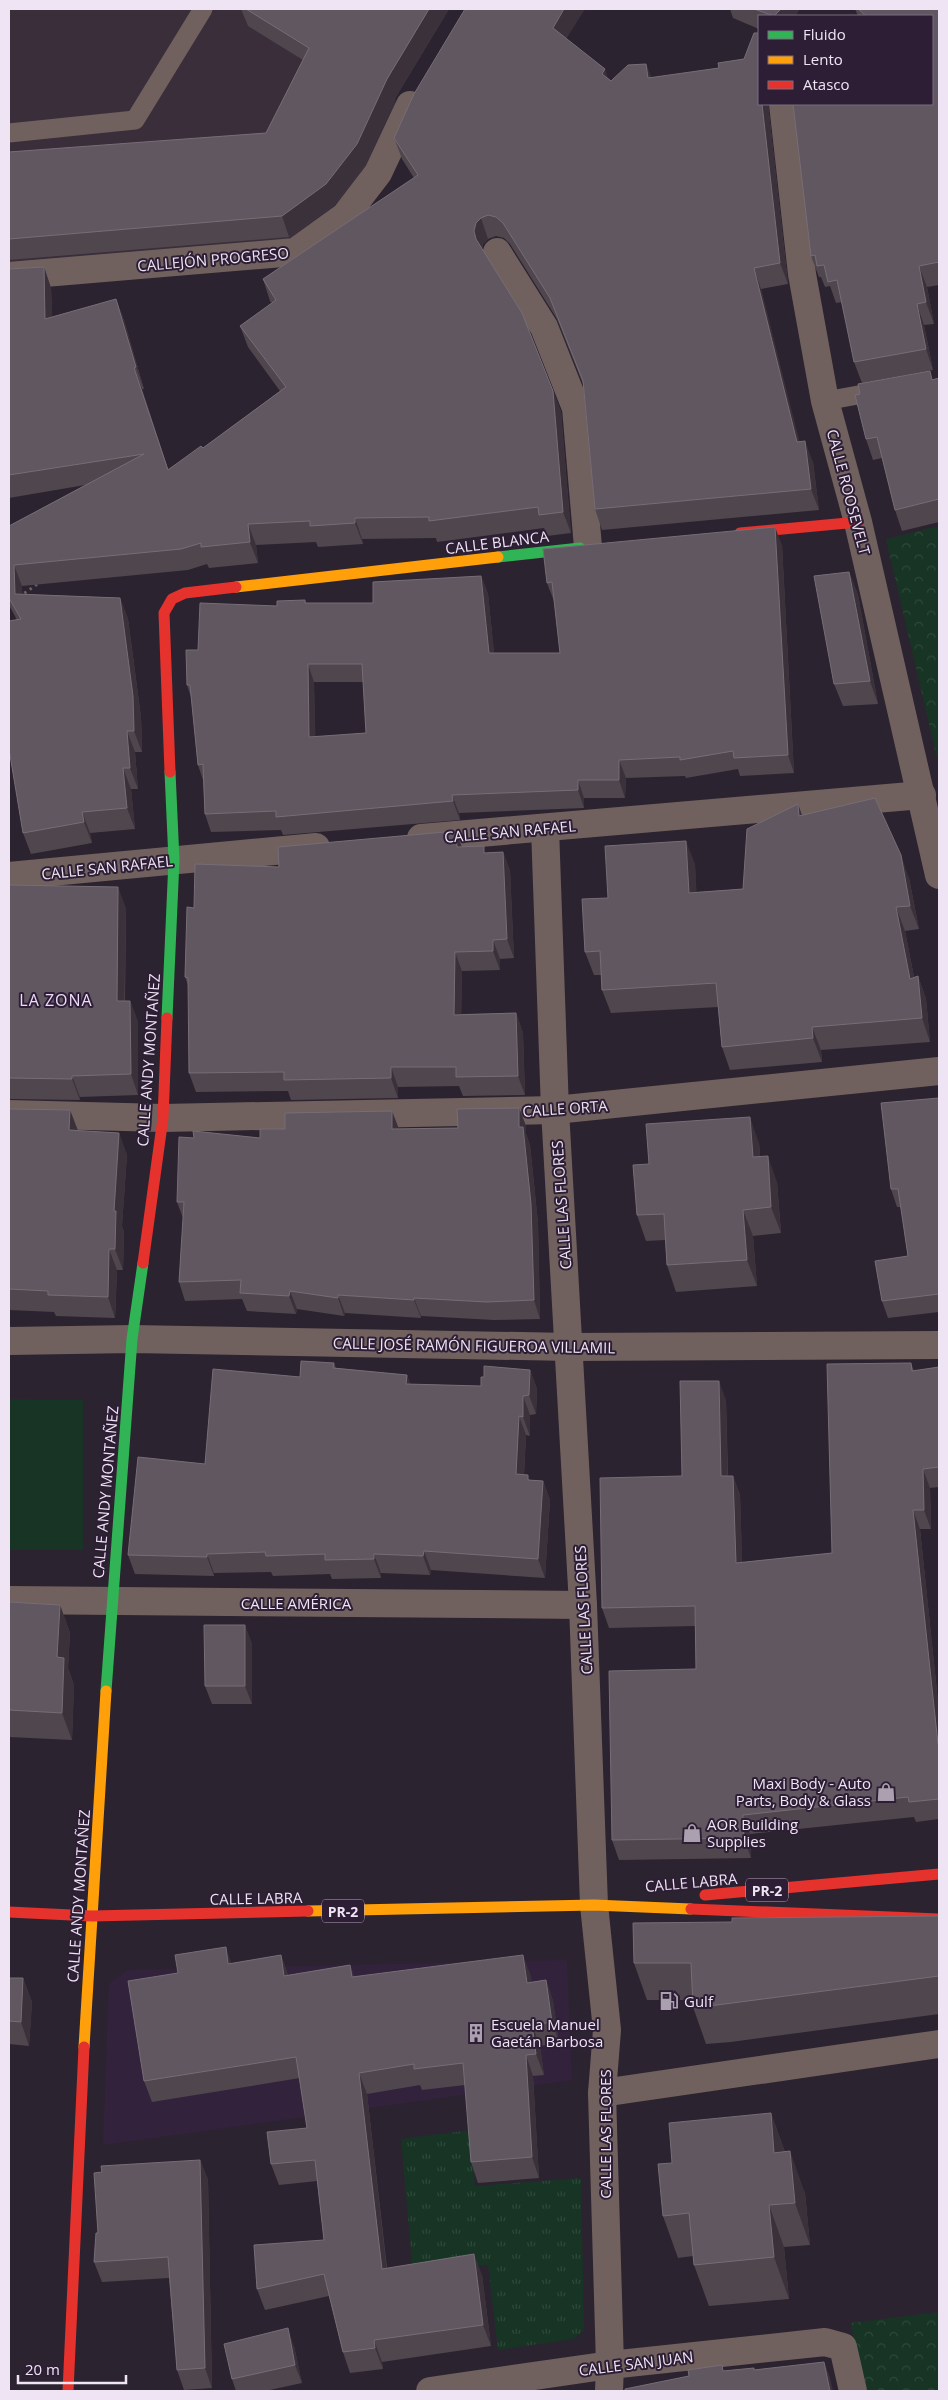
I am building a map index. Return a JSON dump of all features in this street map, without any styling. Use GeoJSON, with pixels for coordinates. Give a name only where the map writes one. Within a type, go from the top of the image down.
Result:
{"type":"FeatureCollection","features":[{"type":"Feature","properties":{"kind":"street","name":"CALLEJÓN PROGRESO"},"geometry":{"type":"LineString","coordinates":[[9,276],[296,252],[345,216],[378,173],[422,84]]}},
{"type":"Feature","properties":{"kind":"street","name":"CALLE ROOSEVELT"},"geometry":{"type":"LineString","coordinates":[[783,105],[802,274],[825,401],[858,522],[929,806],[939,875]]}},
{"type":"Feature","properties":{"kind":"street"},"geometry":{"type":"LineString","coordinates":[[497,252],[544,327],[576,408],[593,546]]}},
{"type":"Feature","properties":{"kind":"street"},"geometry":{"type":"LineString","coordinates":[[733,533],[858,522]]}},
{"type":"Feature","properties":{"kind":"street","name":"CALLE BLANCA"},"geometry":{"type":"LineString","coordinates":[[172,598],[185,594],[593,546]]}},
{"type":"Feature","properties":{"kind":"street","name":"CALLE ANDY MONTAÑEZ"},"geometry":{"type":"LineString","coordinates":[[68,2391],[81,2091],[111,1602],[132,1339],[163,1118],[174,860],[164,613],[172,598]]}},
{"type":"Feature","properties":{"kind":"street","name":"CALLE SAN RAFAEL"},"geometry":{"type":"LineString","coordinates":[[398,840],[544,828],[929,806]]}},
{"type":"Feature","properties":{"kind":"street","name":"CALLE LAS FLORES"},"geometry":{"type":"LineString","coordinates":[[544,828],[555,1110],[570,1347],[583,1605],[594,1905],[607,2030],[602,2093],[610,2378]]}},
{"type":"Feature","properties":{"kind":"street","name":"CALLE SAN RAFAEL"},"geometry":{"type":"LineString","coordinates":[[9,876],[340,845]]}},
{"type":"Feature","properties":{"kind":"street","name":"CALLE ORTA"},"geometry":{"type":"LineString","coordinates":[[9,1114],[163,1118],[555,1110],[939,1070]]}},
{"type":"Feature","properties":{"kind":"street","name":"CALLE JOSÉ RAMÓN FIGUEROA VILLAMIL"},"geometry":{"type":"LineString","coordinates":[[9,1341],[132,1339],[570,1347],[939,1345]]}},
{"type":"Feature","properties":{"kind":"street","name":"CALLE AMÉRICA"},"geometry":{"type":"LineString","coordinates":[[9,1600],[583,1605]]}},
{"type":"Feature","properties":{"kind":"street","name":"CALLE LABRA"},"geometry":{"type":"LineString","coordinates":[[594,1905],[939,1874]]}},
{"type":"Feature","properties":{"kind":"street","name":"CALLE LABRA"},"geometry":{"type":"LineString","coordinates":[[9,1912],[92,1916],[594,1905],[939,1919]]}},
{"type":"Feature","properties":{"kind":"street"},"geometry":{"type":"LineString","coordinates":[[602,2093],[939,2044]]}},
{"type":"Feature","properties":{"kind":"street","name":"CALLE SAN JUAN"},"geometry":{"type":"LineString","coordinates":[[430,2391],[610,2378],[825,2342],[842,2347],[853,2391]]}},
{"type":"Feature","properties":{"kind":"lane"},"geometry":{"type":"LineString","coordinates":[[9,133],[136,120],[203,9]]}},
{"type":"Feature","properties":{"kind":"lane"},"geometry":{"type":"LineString","coordinates":[[825,401],[901,387]]}},
{"type":"Feature","properties":{"kind":"path"},"geometry":{"type":"LineString","coordinates":[[16,599],[40,582]]}},
{"type":"Feature","properties":{"kind":"shaded area"},"geometry":{"type":"Polygon","coordinates":[[[9,9],[446,9],[396,89],[395,116],[362,178],[297,244],[9,264],[9,9]]]}},
{"type":"Feature","properties":{"kind":"shaded area"},"geometry":{"type":"Polygon","coordinates":[[[567,1960],[572,2080],[103,2145],[109,1984],[128,1970],[567,1960]]]}},
{"type":"Feature","properties":{"kind":"green space"},"geometry":{"type":"Polygon","coordinates":[[[939,526],[939,767],[886,539],[939,526]]]}},
{"type":"Feature","properties":{"kind":"green space"},"geometry":{"type":"Polygon","coordinates":[[[9,1399],[83,1400],[83,1550],[9,1550],[9,1399]]]}},
{"type":"Feature","properties":{"kind":"green space"},"geometry":{"type":"Polygon","coordinates":[[[471,2130],[475,2186],[581,2178],[584,2330],[574,2339],[498,2350],[488,2265],[413,2273],[401,2139],[471,2130]]]}},
{"type":"Feature","properties":{"kind":"green space"},"geometry":{"type":"Polygon","coordinates":[[[939,2312],[939,2391],[867,2391],[850,2323],[939,2312]]]}},
{"type":"Feature","properties":{"kind":"building"},"geometry":{"type":"Polygon","coordinates":[[[246,9],[429,9],[387,79],[357,144],[326,184],[282,216],[9,239],[9,152],[266,133],[309,48],[246,9]]]}},
{"type":"Feature","properties":{"kind":"building"},"geometry":{"type":"Polygon","coordinates":[[[465,9],[564,9],[553,28],[605,69],[602,74],[611,81],[628,65],[646,64],[648,78],[719,68],[718,63],[744,59],[754,33],[758,33],[758,105],[762,105],[780,263],[754,268],[797,442],[805,441],[811,489],[595,509],[583,381],[550,298],[503,223],[496,217],[488,215],[481,218],[476,223],[474,231],[476,239],[522,313],[553,391],[563,512],[539,515],[538,507],[429,521],[429,517],[355,518],[355,523],[310,526],[310,521],[248,524],[250,542],[201,547],[201,543],[181,549],[14,565],[15,594],[120,598],[133,696],[134,731],[127,731],[130,768],[123,768],[127,808],[82,812],[84,822],[23,833],[9,749],[9,621],[21,619],[9,598],[9,526],[144,454],[9,475],[9,269],[44,267],[45,319],[116,299],[136,367],[134,368],[168,470],[201,446],[203,448],[286,387],[240,326],[276,300],[263,279],[418,175],[394,138],[414,94],[465,9]]]}},
{"type":"Feature","properties":{"kind":"building"},"geometry":{"type":"Polygon","coordinates":[[[754,9],[781,9],[775,15],[754,9]]]}},
{"type":"Feature","properties":{"kind":"building"},"geometry":{"type":"Polygon","coordinates":[[[858,9],[939,9],[939,262],[919,266],[926,302],[917,304],[926,349],[854,362],[837,280],[828,282],[824,265],[817,266],[815,255],[811,256],[793,105],[933,105],[933,15],[865,15],[858,9]]]}},
{"type":"Feature","properties":{"kind":"building"},"geometry":{"type":"Polygon","coordinates":[[[930,371],[932,380],[939,378],[939,499],[895,510],[877,437],[866,439],[855,395],[860,394],[858,384],[930,371]]]}},
{"type":"Feature","properties":{"kind":"building"},"geometry":{"type":"Polygon","coordinates":[[[775,527],[788,755],[734,758],[733,751],[680,760],[680,757],[619,760],[619,780],[578,780],[578,790],[452,795],[453,801],[276,817],[276,811],[205,814],[203,764],[198,765],[190,685],[187,685],[186,650],[198,650],[200,603],[277,606],[277,601],[305,600],[305,603],[373,603],[373,582],[481,576],[489,653],[560,653],[552,582],[547,583],[543,549],[775,527]],[[308,664],[309,737],[366,733],[362,664],[308,664]]]}},
{"type":"Feature","properties":{"kind":"building"},"geometry":{"type":"Polygon","coordinates":[[[849,572],[870,681],[834,684],[814,576],[849,572]]]}},
{"type":"Feature","properties":{"kind":"building"},"geometry":{"type":"Polygon","coordinates":[[[875,798],[901,855],[910,906],[896,907],[910,979],[918,976],[922,1018],[812,1027],[813,1038],[722,1047],[716,983],[602,990],[600,951],[585,952],[582,899],[608,898],[605,846],[686,841],[689,893],[743,889],[747,829],[798,804],[799,816],[875,798]]]}},
{"type":"Feature","properties":{"kind":"building"},"geometry":{"type":"Polygon","coordinates":[[[456,831],[457,847],[484,846],[484,853],[503,852],[507,939],[493,940],[493,951],[455,952],[454,1015],[516,1013],[518,1076],[456,1077],[456,1067],[391,1067],[391,1078],[284,1080],[284,1072],[189,1073],[188,978],[185,977],[187,907],[194,908],[195,864],[279,867],[278,847],[456,831]]]}},
{"type":"Feature","properties":{"kind":"building"},"geometry":{"type":"Polygon","coordinates":[[[9,885],[118,887],[117,1001],[130,1001],[131,1074],[72,1076],[72,1079],[9,1078],[9,885]]]}},
{"type":"Feature","properties":{"kind":"building"},"geometry":{"type":"Polygon","coordinates":[[[939,1098],[939,1294],[882,1301],[875,1261],[908,1256],[898,1189],[891,1189],[881,1103],[939,1098]]]}},
{"type":"Feature","properties":{"kind":"building"},"geometry":{"type":"Polygon","coordinates":[[[519,1108],[519,1127],[523,1127],[531,1204],[534,1300],[487,1302],[338,1295],[338,1298],[290,1291],[289,1296],[240,1293],[241,1280],[179,1282],[184,1202],[177,1202],[179,1137],[194,1138],[193,1131],[260,1138],[260,1129],[285,1129],[285,1113],[392,1111],[392,1129],[458,1128],[457,1109],[519,1108]]]}},
{"type":"Feature","properties":{"kind":"building"},"geometry":{"type":"Polygon","coordinates":[[[9,1109],[70,1110],[69,1130],[119,1133],[114,1211],[116,1211],[115,1249],[109,1249],[108,1297],[48,1295],[48,1291],[9,1289],[9,1109]]]}},
{"type":"Feature","properties":{"kind":"building"},"geometry":{"type":"Polygon","coordinates":[[[750,1117],[753,1157],[768,1156],[771,1207],[743,1210],[747,1260],[667,1265],[664,1214],[637,1215],[633,1165],[649,1164],[646,1124],[750,1117]]]}},
{"type":"Feature","properties":{"kind":"building"},"geometry":{"type":"Polygon","coordinates":[[[301,1361],[334,1363],[333,1368],[407,1375],[406,1384],[481,1386],[481,1377],[484,1377],[484,1366],[530,1370],[529,1395],[523,1396],[523,1417],[519,1416],[516,1474],[528,1475],[528,1480],[543,1481],[538,1559],[424,1551],[423,1556],[374,1554],[374,1559],[325,1560],[325,1554],[266,1556],[265,1552],[207,1554],[207,1557],[128,1555],[138,1457],[205,1464],[213,1369],[300,1377],[301,1361]]]}},
{"type":"Feature","properties":{"kind":"building"},"geometry":{"type":"Polygon","coordinates":[[[911,1363],[912,1371],[939,1367],[939,1467],[923,1469],[924,1510],[913,1510],[939,1744],[939,1799],[909,1802],[908,1797],[743,1815],[744,1838],[612,1840],[609,1671],[696,1669],[695,1606],[602,1608],[600,1478],[682,1476],[680,1381],[719,1381],[721,1476],[733,1476],[736,1563],[832,1553],[827,1364],[911,1363]]]}},
{"type":"Feature","properties":{"kind":"building"},"geometry":{"type":"Polygon","coordinates":[[[9,1602],[60,1605],[57,1657],[64,1658],[62,1713],[9,1710],[9,1602]]]}},
{"type":"Feature","properties":{"kind":"building"},"geometry":{"type":"Polygon","coordinates":[[[204,1625],[245,1625],[245,1686],[205,1686],[204,1625]]]}},
{"type":"Feature","properties":{"kind":"building"},"geometry":{"type":"Polygon","coordinates":[[[939,1916],[939,1976],[693,2007],[691,1963],[634,1963],[633,1923],[732,1922],[732,1918],[939,1916]]]}},
{"type":"Feature","properties":{"kind":"building"},"geometry":{"type":"Polygon","coordinates":[[[226,1947],[228,1964],[281,1955],[284,1976],[350,1965],[352,1977],[523,1955],[527,1983],[546,1980],[552,2022],[532,2025],[536,2054],[526,2055],[532,2157],[471,2162],[463,2063],[414,2069],[414,2064],[359,2073],[382,2269],[474,2254],[483,2325],[374,2340],[375,2348],[343,2352],[324,2274],[257,2289],[254,2245],[324,2240],[315,2160],[271,2164],[267,2132],[307,2128],[296,2057],[144,2081],[128,1981],[178,1973],[175,1955],[226,1947]]]}},
{"type":"Feature","properties":{"kind":"building"},"geometry":{"type":"Polygon","coordinates":[[[9,1978],[23,1978],[21,2022],[9,2021],[9,1978]]]}},
{"type":"Feature","properties":{"kind":"building"},"geometry":{"type":"Polygon","coordinates":[[[771,2113],[774,2153],[790,2151],[795,2203],[769,2205],[774,2257],[694,2265],[689,2213],[663,2216],[658,2164],[672,2163],[669,2123],[771,2113]]]}},
{"type":"Feature","properties":{"kind":"building"},"geometry":{"type":"Polygon","coordinates":[[[200,2160],[205,2368],[177,2370],[168,2257],[94,2262],[96,2233],[98,2233],[94,2173],[102,2172],[101,2166],[200,2160]]]}},
{"type":"Feature","properties":{"kind":"building"},"geometry":{"type":"Polygon","coordinates":[[[288,2328],[295,2365],[232,2379],[224,2344],[288,2328]]]}},
{"type":"Feature","properties":{"kind":"building"},"geometry":{"type":"Polygon","coordinates":[[[824,2362],[830,2391],[625,2391],[625,2389],[689,2376],[688,2370],[722,2365],[723,2371],[754,2368],[754,2370],[824,2362]]]}},
{"type":"Feature","properties":{"kind":"traffic: fast"},"geometry":{"type":"LineString","coordinates":[[498,557],[580,548]]}},
{"type":"Feature","properties":{"kind":"traffic: fast"},"geometry":{"type":"LineString","coordinates":[[167,1018],[174,860],[170,772]]}},
{"type":"Feature","properties":{"kind":"traffic: fast"},"geometry":{"type":"LineString","coordinates":[[106,1691],[132,1339],[143,1263]]}},
{"type":"Feature","properties":{"kind":"traffic: slow"},"geometry":{"type":"LineString","coordinates":[[236,587],[498,557]]}},
{"type":"Feature","properties":{"kind":"traffic: slow"},"geometry":{"type":"LineString","coordinates":[[84,2047],[106,1691]]}},
{"type":"Feature","properties":{"kind":"traffic: slow"},"geometry":{"type":"LineString","coordinates":[[308,1911],[594,1905],[691,1909]]}},
{"type":"Feature","properties":{"kind":"traffic: jam"},"geometry":{"type":"LineString","coordinates":[[740,533],[858,522]]}},
{"type":"Feature","properties":{"kind":"traffic: jam"},"geometry":{"type":"LineString","coordinates":[[170,772],[164,613],[172,599],[185,593],[236,587]]}},
{"type":"Feature","properties":{"kind":"traffic: jam"},"geometry":{"type":"LineString","coordinates":[[143,1263],[163,1118],[167,1018]]}},
{"type":"Feature","properties":{"kind":"traffic: jam"},"geometry":{"type":"LineString","coordinates":[[705,1895],[939,1874]]}},
{"type":"Feature","properties":{"kind":"traffic: jam"},"geometry":{"type":"LineString","coordinates":[[691,1909],[939,1919]]}},
{"type":"Feature","properties":{"kind":"traffic: jam"},"geometry":{"type":"LineString","coordinates":[[9,1912],[92,1916],[308,1911]]}},
{"type":"Feature","properties":{"kind":"traffic: jam"},"geometry":{"type":"LineString","coordinates":[[68,2391],[84,2047]]}},
{"type":"Feature","properties":{"kind":"place","name":"Maxi Body - Auto Parts, Body & Glass"},"geometry":{"type":"Point","coordinates":[886,1792]}},
{"type":"Feature","properties":{"kind":"place","name":"AOR Building Supplies"},"geometry":{"type":"Point","coordinates":[692,1833]}},
{"type":"Feature","properties":{"kind":"place","name":"Gulf"},"geometry":{"type":"Point","coordinates":[669,2001]}},
{"type":"Feature","properties":{"kind":"place","name":"Escuela Manuel Gaetán Barbosa"},"geometry":{"type":"Point","coordinates":[476,2033]}},
{"type":"Feature","properties":{"kind":"district","name":"LA ZONA"},"geometry":{"type":"Point","coordinates":[56,1000]}}]}
